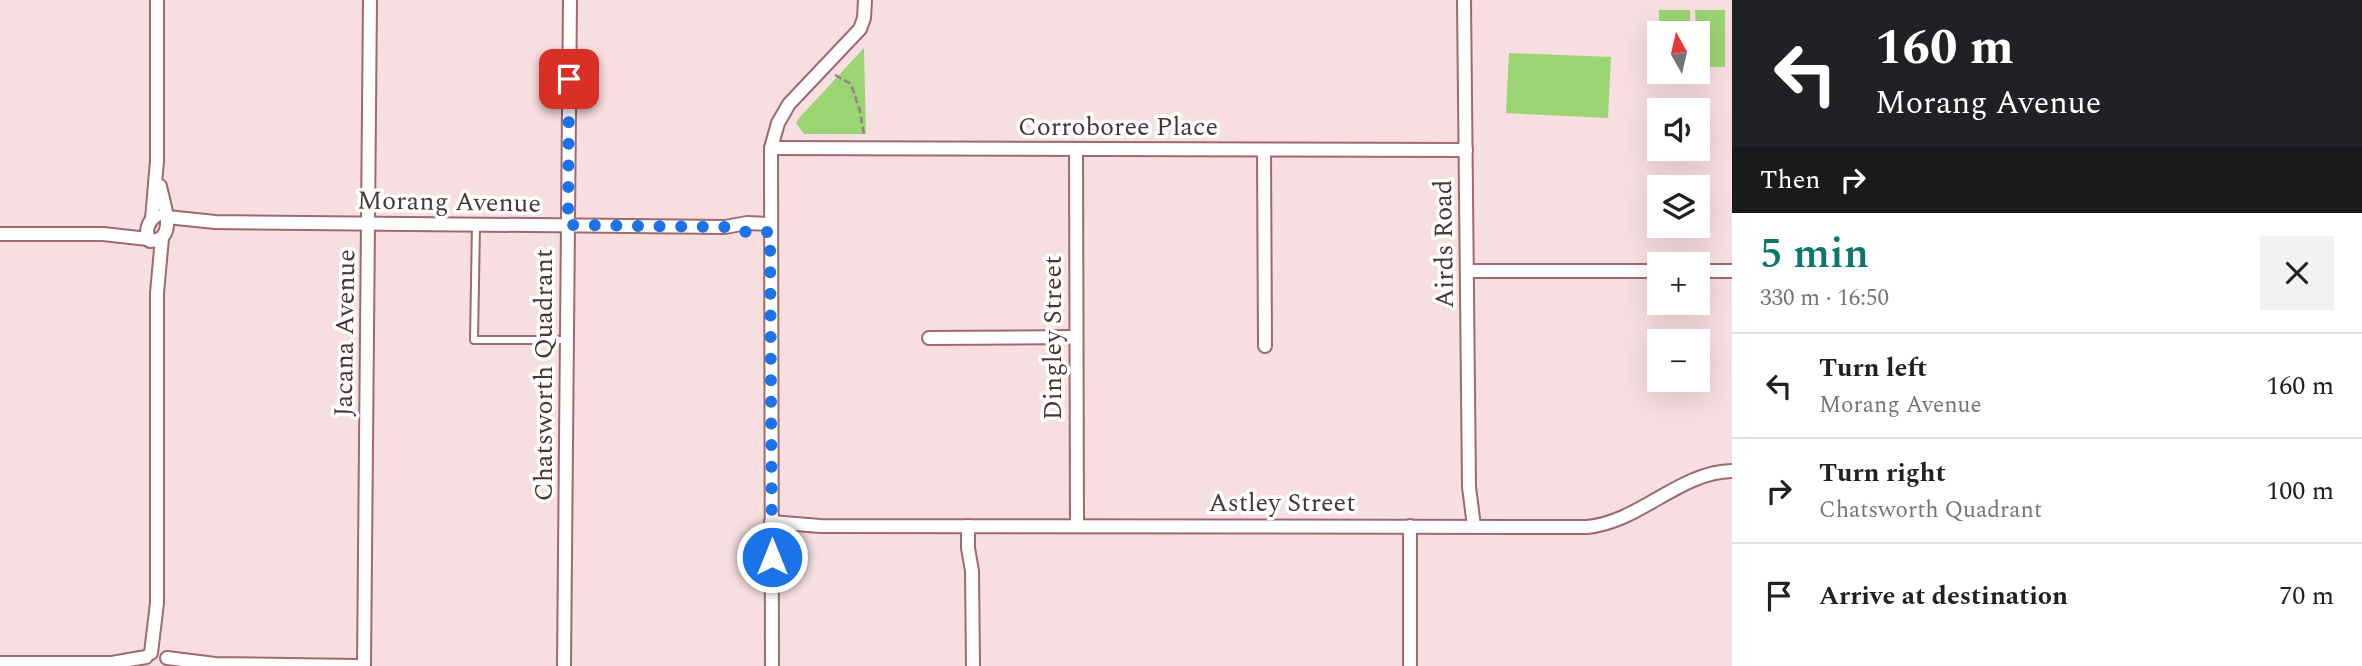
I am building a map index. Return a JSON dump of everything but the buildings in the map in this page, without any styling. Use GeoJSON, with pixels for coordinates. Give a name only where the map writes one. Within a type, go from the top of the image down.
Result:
{"type":"FeatureCollection","features":[{"type":"Feature","properties":{"kind":"street"},"geometry":{"type":"LineString","coordinates":[[157,0],[157,659]]}},
{"type":"Feature","properties":{"kind":"street","name":"Jacana Avenue"},"geometry":{"type":"LineString","coordinates":[[364,666],[370,0]]}},
{"type":"Feature","properties":{"kind":"street","name":"Chatsworth Quadrant"},"geometry":{"type":"LineString","coordinates":[[564,666],[570,0]]}},
{"type":"Feature","properties":{"kind":"street"},"geometry":{"type":"LineString","coordinates":[[772,666],[771,148],[778,123],[789,104],[860,29],[864,18],[864,0]]}},
{"type":"Feature","properties":{"kind":"street","name":"Airds Road"},"geometry":{"type":"LineString","coordinates":[[1465,0],[1469,526]]}},
{"type":"Feature","properties":{"kind":"street","name":"Corroboree Place"},"geometry":{"type":"LineString","coordinates":[[771,148],[1466,150]]}},
{"type":"Feature","properties":{"kind":"street","name":"Dingley Street"},"geometry":{"type":"LineString","coordinates":[[1076,150],[1077,526]]}},
{"type":"Feature","properties":{"kind":"street"},"geometry":{"type":"LineString","coordinates":[[1264,150],[1265,346]]}},
{"type":"Feature","properties":{"kind":"street","name":"Morang Avenue"},"geometry":{"type":"LineString","coordinates":[[0,234],[103,234],[215,222],[724,227],[747,232],[770,228]]}},
{"type":"Feature","properties":{"kind":"street"},"geometry":{"type":"LineString","coordinates":[[1468,271],[1647,271]]}},
{"type":"Feature","properties":{"kind":"street"},"geometry":{"type":"LineString","coordinates":[[1710,271],[1732,271]]}},
{"type":"Feature","properties":{"kind":"street"},"geometry":{"type":"LineString","coordinates":[[929,338],[1076,337]]}},
{"type":"Feature","properties":{"kind":"street","name":"Astley Street"},"geometry":{"type":"LineString","coordinates":[[771,526],[799,529],[820,526],[1599,526],[1620,519],[1702,477],[1732,471]]}},
{"type":"Feature","properties":{"kind":"street"},"geometry":{"type":"LineString","coordinates":[[972,526],[976,548],[972,571],[973,666]]}},
{"type":"Feature","properties":{"kind":"street"},"geometry":{"type":"LineString","coordinates":[[1410,526],[1410,666]]}},
{"type":"Feature","properties":{"kind":"street"},"geometry":{"type":"LineString","coordinates":[[0,663],[112,663],[157,659],[209,665],[358,666]]}},
{"type":"Feature","properties":{"kind":"street"},"geometry":{"type":"LineString","coordinates":[[112,663],[125,666]]}},
{"type":"Feature","properties":{"kind":"lane"},"geometry":{"type":"LineString","coordinates":[[476,225],[474,341],[567,340]]}},
{"type":"Feature","properties":{"kind":"path"},"geometry":{"type":"LineString","coordinates":[[835,75],[851,84],[860,111],[864,136]]}},
{"type":"Feature","properties":{"kind":"green space"},"geometry":{"type":"Polygon","coordinates":[[[1659,10],[1690,10],[1690,21],[1659,21],[1659,10]]]}},
{"type":"Feature","properties":{"kind":"green space"},"geometry":{"type":"Polygon","coordinates":[[[1695,10],[1725,10],[1725,67],[1710,67],[1710,21],[1696,21],[1695,10]]]}},
{"type":"Feature","properties":{"kind":"green space"},"geometry":{"type":"Polygon","coordinates":[[[864,48],[866,134],[804,134],[796,123],[800,117],[864,48]]]}},
{"type":"Feature","properties":{"kind":"green space"},"geometry":{"type":"Polygon","coordinates":[[[1509,53],[1611,57],[1608,118],[1506,113],[1509,53]]]}},
{"type":"Feature","properties":{"kind":"route"},"geometry":{"type":"LineString","coordinates":[[569,79],[568,225],[724,227],[747,232],[770,232],[772,557]]}}]}
